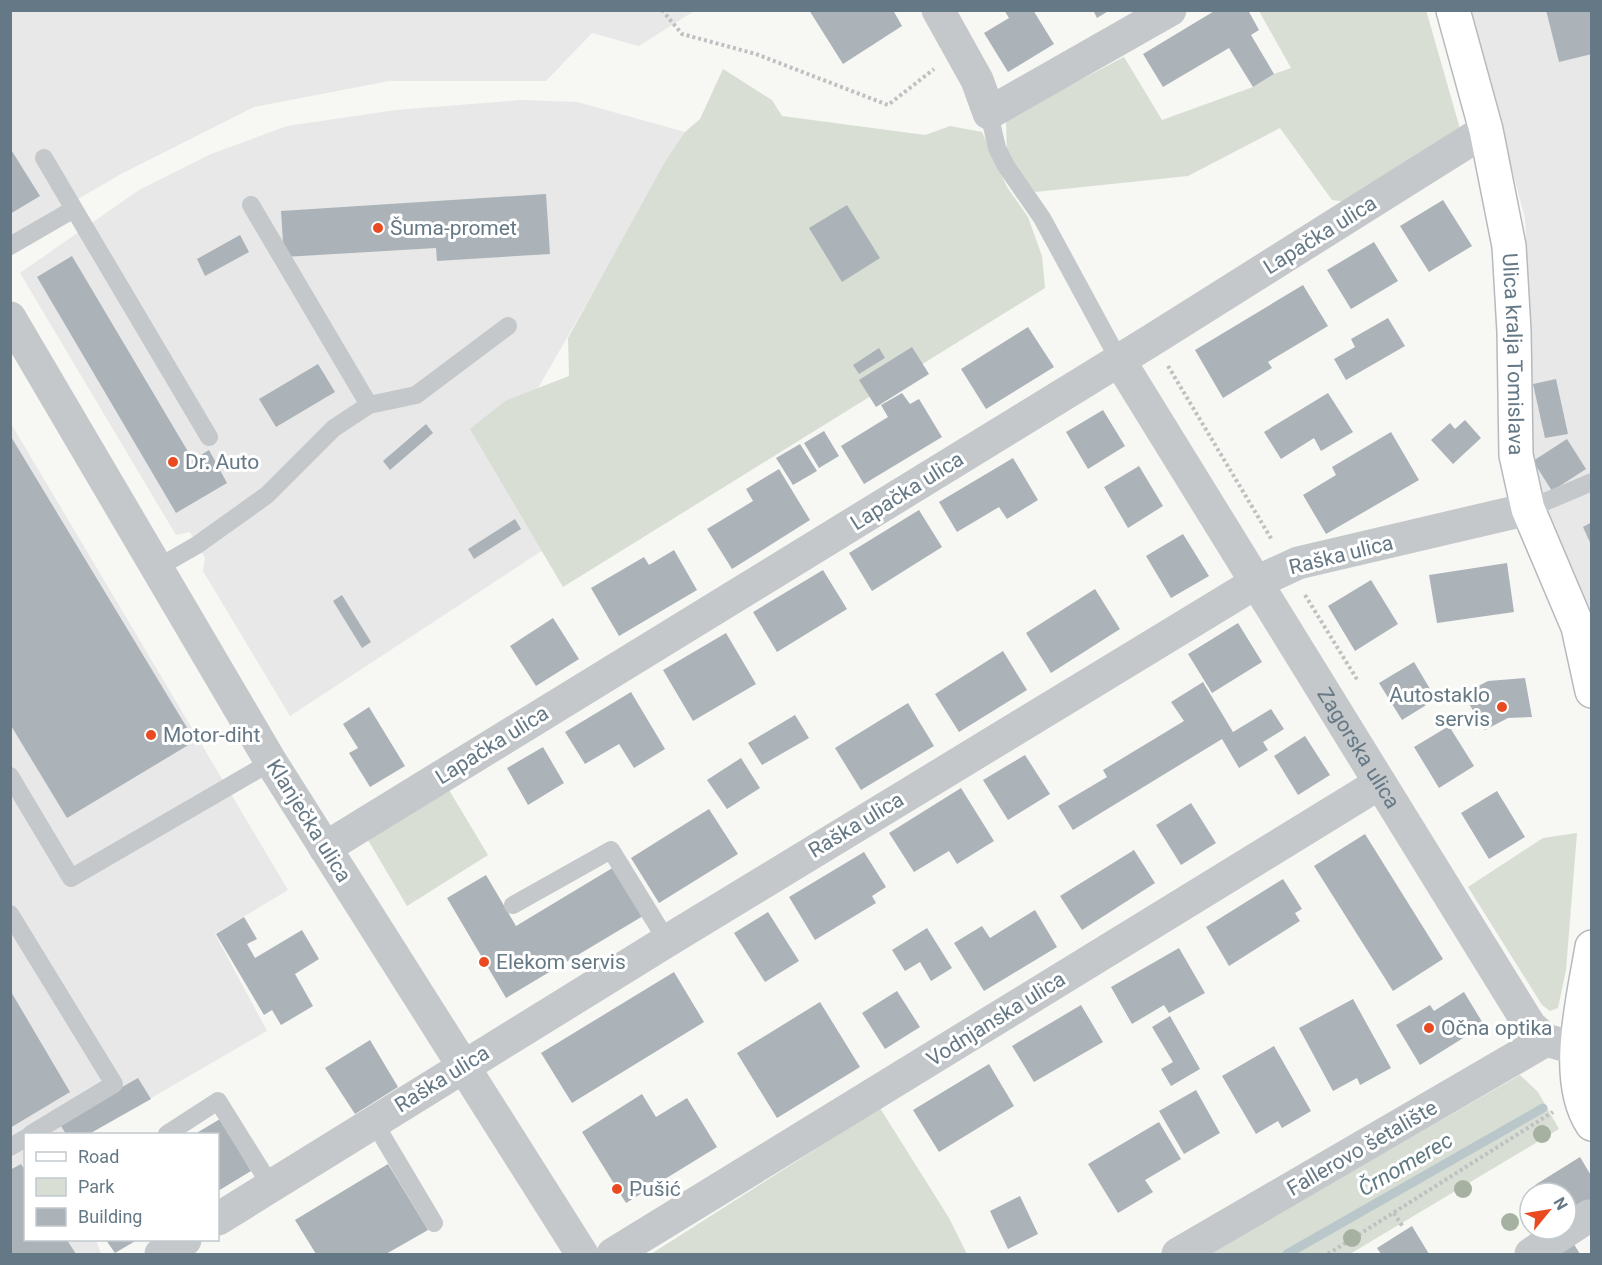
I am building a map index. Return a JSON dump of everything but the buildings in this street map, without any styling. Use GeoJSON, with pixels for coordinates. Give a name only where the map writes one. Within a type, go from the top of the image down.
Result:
{"type":"FeatureCollection","features":[{"type":"Feature","properties":{"kind":"street"},"geometry":{"type":"LineString","coordinates":[[938,10],[977,80],[989,113],[1170,10]]}},
{"type":"Feature","properties":{"kind":"street","name":"Ulica kralja Tomislava"},"geometry":{"type":"LineString","coordinates":[[1461,13],[1509,246],[1514,331],[1516,454],[1528,509],[1578,627],[1592,691]]}},
{"type":"Feature","properties":{"kind":"street","name":"Lapačka ulica"},"geometry":{"type":"LineString","coordinates":[[325,848],[1119,360],[1486,130]]}},
{"type":"Feature","properties":{"kind":"street","name":"Klanječka ulica"},"geometry":{"type":"LineString","coordinates":[[10,318],[272,762],[582,1254]]}},
{"type":"Feature","properties":{"kind":"street","name":"Zagorska ulica"},"geometry":{"type":"LineString","coordinates":[[1119,360],[1530,1026],[1546,1040],[1577,1049]]}},
{"type":"Feature","properties":{"kind":"street","name":"Raška ulica"},"geometry":{"type":"LineString","coordinates":[[219,1218],[667,941],[1257,582],[1298,563],[1528,509]]}},
{"type":"Feature","properties":{"kind":"street","name":"Vodnjanska ulica"},"geometry":{"type":"LineString","coordinates":[[613,1254],[1380,783]]}},
{"type":"Feature","properties":{"kind":"street"},"geometry":{"type":"LineString","coordinates":[[1590,964],[1577,1049],[1578,1085],[1592,1124]]}},
{"type":"Feature","properties":{"kind":"street","name":"Fallerovo šetalište"},"geometry":{"type":"LineString","coordinates":[[1178,1254],[1546,1040]]}},
{"type":"Feature","properties":{"kind":"street"},"geometry":{"type":"LineString","coordinates":[[1531,1254],[1589,1216]]}},
{"type":"Feature","properties":{"kind":"lane"},"geometry":{"type":"LineString","coordinates":[[989,113],[997,148],[1006,166],[1042,218],[1119,360]]}},
{"type":"Feature","properties":{"kind":"lane"},"geometry":{"type":"LineString","coordinates":[[44,158],[209,437]]}},
{"type":"Feature","properties":{"kind":"lane"},"geometry":{"type":"LineString","coordinates":[[251,205],[369,405]]}},
{"type":"Feature","properties":{"kind":"lane"},"geometry":{"type":"LineString","coordinates":[[10,246],[74,209]]}},
{"type":"Feature","properties":{"kind":"lane"},"geometry":{"type":"LineString","coordinates":[[157,568],[197,545],[267,495],[334,428],[369,405],[416,395],[508,326]]}},
{"type":"Feature","properties":{"kind":"lane"},"geometry":{"type":"LineString","coordinates":[[1528,509],[1592,482]]}},
{"type":"Feature","properties":{"kind":"lane"},"geometry":{"type":"LineString","coordinates":[[10,776],[71,878],[272,762]]}},
{"type":"Feature","properties":{"kind":"lane"},"geometry":{"type":"LineString","coordinates":[[513,905],[611,850],[667,941]]}},
{"type":"Feature","properties":{"kind":"lane"},"geometry":{"type":"LineString","coordinates":[[10,914],[114,1084],[33,1133]]}},
{"type":"Feature","properties":{"kind":"lane"},"geometry":{"type":"LineString","coordinates":[[169,1133],[218,1101],[270,1186]]}},
{"type":"Feature","properties":{"kind":"lane"},"geometry":{"type":"LineString","coordinates":[[374,1122],[434,1223]]}},
{"type":"Feature","properties":{"kind":"lane"},"geometry":{"type":"LineString","coordinates":[[10,1147],[24,1139]]}},
{"type":"Feature","properties":{"kind":"path"},"geometry":{"type":"LineString","coordinates":[[662,10],[682,34],[756,54],[888,105],[934,69]]}},
{"type":"Feature","properties":{"kind":"path"},"geometry":{"type":"LineString","coordinates":[[1328,1254],[1557,1110]]}},
{"type":"Feature","properties":{"kind":"path"},"geometry":{"type":"LineString","coordinates":[[1394,1213],[1402,1227]]}},
{"type":"Feature","properties":{"kind":"shaded area"},"geometry":{"type":"Polygon","coordinates":[[[10,11],[694,11],[639,46],[592,33],[546,81],[389,81],[254,107],[121,174],[11,238],[10,11]]]}},
{"type":"Feature","properties":{"kind":"shaded area"},"geometry":{"type":"Polygon","coordinates":[[[1470,11],[1591,11],[1591,633],[1544,512],[1526,450],[1532,351],[1525,218],[1470,11]]]}},
{"type":"Feature","properties":{"kind":"shaded area","name":"Šuma-promet"},"geometry":{"type":"Polygon","coordinates":[[[521,100],[577,102],[685,132],[514,430],[566,535],[290,716],[203,571],[205,558],[190,532],[176,535],[20,273],[139,190],[211,154],[287,126],[396,110],[521,100]]]}},
{"type":"Feature","properties":{"kind":"shaded area"},"geometry":{"type":"Polygon","coordinates":[[[10,422],[288,890],[215,934],[267,1031],[91,1133],[24,1133],[24,1241],[96,1241],[101,1254],[11,1254],[10,422]]]}},
{"type":"Feature","properties":{"kind":"green space"},"geometry":{"type":"Polygon","coordinates":[[[1426,10],[1463,139],[1357,203],[1332,200],[1280,128],[1188,176],[1035,192],[1007,157],[1006,119],[1124,57],[1162,120],[1253,87],[1274,74],[1291,68],[1259,11],[1426,10]]]}},
{"type":"Feature","properties":{"kind":"green space"},"geometry":{"type":"Polygon","coordinates":[[[723,69],[772,100],[782,116],[925,135],[950,126],[982,132],[1007,187],[1028,217],[1042,256],[1045,288],[563,587],[470,429],[505,401],[569,376],[568,338],[666,160],[685,132],[700,119],[723,69]]]}},
{"type":"Feature","properties":{"kind":"green space"},"geometry":{"type":"Polygon","coordinates":[[[449,790],[488,855],[407,906],[368,840],[449,790]]]}},
{"type":"Feature","properties":{"kind":"green space"},"geometry":{"type":"Polygon","coordinates":[[[1577,833],[1566,970],[1558,1008],[1550,1011],[1542,1005],[1468,887],[1543,838],[1577,833]]]}},
{"type":"Feature","properties":{"kind":"green space"},"geometry":{"type":"Polygon","coordinates":[[[1520,1075],[1538,1092],[1559,1129],[1350,1254],[1208,1254],[1520,1075]]]}},
{"type":"Feature","properties":{"kind":"green space"},"geometry":{"type":"Polygon","coordinates":[[[880,1108],[949,1218],[967,1254],[651,1254],[880,1108]]]}},
{"type":"Feature","properties":{"kind":"waterway","name":"Črnomerec"},"geometry":{"type":"LineString","coordinates":[[1287,1254],[1543,1108]]}},
{"type":"Feature","properties":{"kind":"place","name":"Šuma-promet"},"geometry":{"type":"Point","coordinates":[378,228]}},
{"type":"Feature","properties":{"kind":"place","name":"Dr. Auto"},"geometry":{"type":"Point","coordinates":[173,462]}},
{"type":"Feature","properties":{"kind":"place","name":"Autostaklo servis"},"geometry":{"type":"Point","coordinates":[1502,707]}},
{"type":"Feature","properties":{"kind":"place","name":"Motor-diht"},"geometry":{"type":"Point","coordinates":[151,735]}},
{"type":"Feature","properties":{"kind":"place","name":"Elekom servis"},"geometry":{"type":"Point","coordinates":[484,962]}},
{"type":"Feature","properties":{"kind":"place","name":"Očna optika"},"geometry":{"type":"Point","coordinates":[1429,1028]}},
{"type":"Feature","properties":{"kind":"place","name":"Pušić"},"geometry":{"type":"Point","coordinates":[617,1189]}}]}
